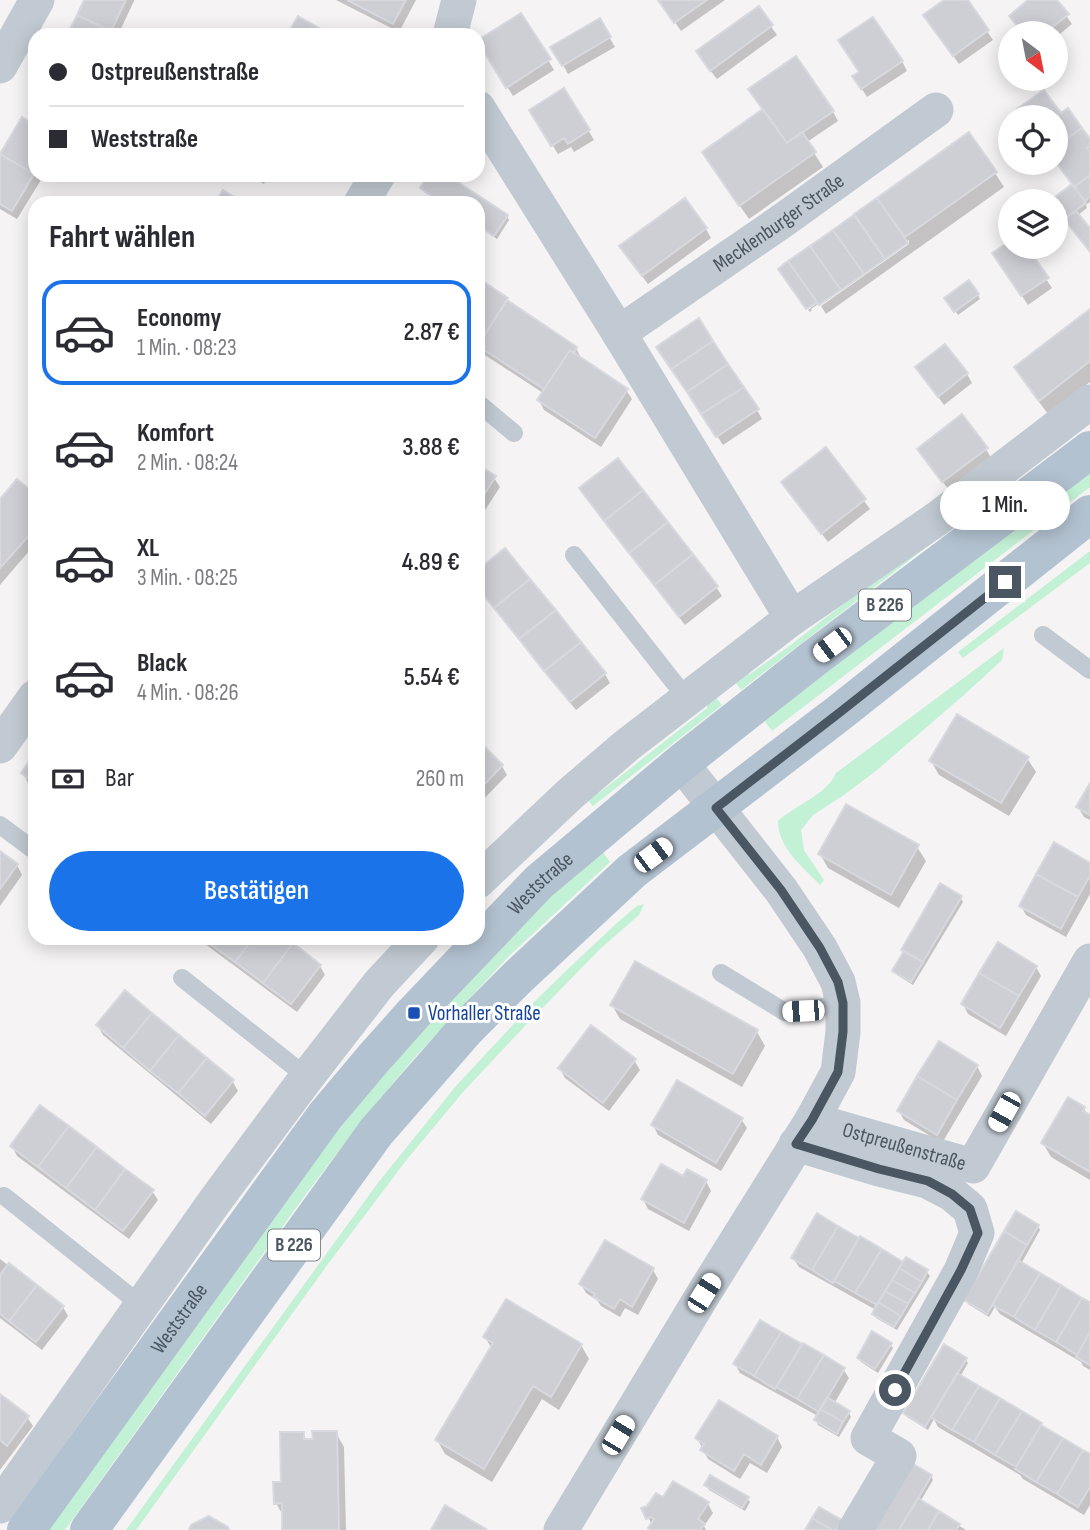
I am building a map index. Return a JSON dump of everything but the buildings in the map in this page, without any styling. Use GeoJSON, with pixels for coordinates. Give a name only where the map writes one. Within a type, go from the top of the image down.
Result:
{"type":"FeatureCollection","features":[{"type":"Feature","properties":{"kind":"main road","name":"Weststraße"},"geometry":{"type":"LineString","coordinates":[[485,939],[539,882],[681,763],[813,659],[1090,450]]}},
{"type":"Feature","properties":{"kind":"main road","name":"B 226"},"geometry":{"type":"LineString","coordinates":[[89,1530],[376,1132],[467,1028],[518,976],[632,871],[839,713],[1090,514]]}},
{"type":"Feature","properties":{"kind":"main road","name":"Weststraße"},"geometry":{"type":"LineString","coordinates":[[26,1530],[325,1116],[414,1013],[479,945]]}},
{"type":"Feature","properties":{"kind":"street"},"geometry":{"type":"LineString","coordinates":[[0,66],[37,0]]}},
{"type":"Feature","properties":{"kind":"street"},"geometry":{"type":"LineString","coordinates":[[452,28],[459,0]]}},
{"type":"Feature","properties":{"kind":"street","name":"Mecklenburger Straße"},"geometry":{"type":"LineString","coordinates":[[619,333],[782,221],[936,110]]}},
{"type":"Feature","properties":{"kind":"street"},"geometry":{"type":"LineString","coordinates":[[485,119],[792,618]]}},
{"type":"Feature","properties":{"kind":"street"},"geometry":{"type":"LineString","coordinates":[[485,872],[626,746],[792,618],[938,518],[1090,402]]}},
{"type":"Feature","properties":{"kind":"street"},"geometry":{"type":"LineString","coordinates":[[0,746],[28,707]]}},
{"type":"Feature","properties":{"kind":"street"},"geometry":{"type":"LineString","coordinates":[[561,1530],[838,1072],[843,1003],[838,982],[820,948],[781,890],[681,763]]}},
{"type":"Feature","properties":{"kind":"street","name":"Weststraße"},"geometry":{"type":"LineString","coordinates":[[0,1506],[215,1200],[379,984],[415,945]]}},
{"type":"Feature","properties":{"kind":"street","name":"Ostpreußenstraße"},"geometry":{"type":"LineString","coordinates":[[804,1132],[973,1166],[1090,961]]}},
{"type":"Feature","properties":{"kind":"street","name":"Ostpreußenstraße"},"geometry":{"type":"LineString","coordinates":[[804,1132],[879,1169],[928,1181],[952,1194],[970,1209],[978,1233],[961,1270],[868,1438],[899,1456],[855,1530]]}},
{"type":"Feature","properties":{"kind":"lane"},"geometry":{"type":"LineString","coordinates":[[485,409],[514,433]]}},
{"type":"Feature","properties":{"kind":"lane"},"geometry":{"type":"LineString","coordinates":[[574,555],[687,699]]}},
{"type":"Feature","properties":{"kind":"lane"},"geometry":{"type":"LineString","coordinates":[[1043,635],[1090,670]]}},
{"type":"Feature","properties":{"kind":"lane"},"geometry":{"type":"LineString","coordinates":[[0,825],[28,845]]}},
{"type":"Feature","properties":{"kind":"lane"},"geometry":{"type":"LineString","coordinates":[[721,973],[785,1012],[843,1003]]}},
{"type":"Feature","properties":{"kind":"lane"},"geometry":{"type":"LineString","coordinates":[[182,978],[307,1077]]}},
{"type":"Feature","properties":{"kind":"lane","name":"Weststraße"},"geometry":{"type":"LineString","coordinates":[[4,1196],[141,1305]]}},
{"type":"Feature","properties":{"kind":"green space"},"geometry":{"type":"Polygon","coordinates":[[[1090,421],[741,690],[731,676],[735,672],[750,674],[1090,421]]]}},
{"type":"Feature","properties":{"kind":"green space"},"geometry":{"type":"Polygon","coordinates":[[[1090,469],[1090,487],[772,731],[764,720],[1090,469]]]}},
{"type":"Feature","properties":{"kind":"green space"},"geometry":{"type":"Polygon","coordinates":[[[1090,551],[1090,563],[963,658],[958,652],[1090,551]]]}},
{"type":"Feature","properties":{"kind":"green space"},"geometry":{"type":"Polygon","coordinates":[[[1004,648],[1002,660],[965,694],[877,770],[813,815],[801,830],[804,850],[824,880],[820,885],[787,848],[779,831],[778,821],[819,793],[836,773],[1004,648]]]}},
{"type":"Feature","properties":{"kind":"green space"},"geometry":{"type":"Polygon","coordinates":[[[710,690],[722,705],[593,806],[582,793],[599,793],[707,708],[710,690]]]}},
{"type":"Feature","properties":{"kind":"green space"},"geometry":{"type":"Polygon","coordinates":[[[602,851],[610,862],[509,956],[416,1056],[363,1119],[306,1194],[65,1530],[47,1530],[322,1150],[406,1047],[554,893],[602,851]]]}},
{"type":"Feature","properties":{"kind":"green space"},"geometry":{"type":"Polygon","coordinates":[[[644,904],[639,915],[600,949],[463,1092],[408,1158],[136,1530],[126,1530],[377,1184],[456,1086],[569,968],[618,922],[637,906],[644,904]]]}},
{"type":"Feature","properties":{"kind":"place","name":"Vorhaller Straße"},"geometry":{"type":"Point","coordinates":[414,1013]}},
{"type":"Feature","properties":{"kind":"route"},"geometry":{"type":"LineString","coordinates":[[895,1390],[961,1270],[978,1233],[970,1209],[952,1194],[928,1181],[796,1144],[838,1072],[843,1003],[838,982],[820,948],[781,890],[716,808],[1005,582]]}}]}
